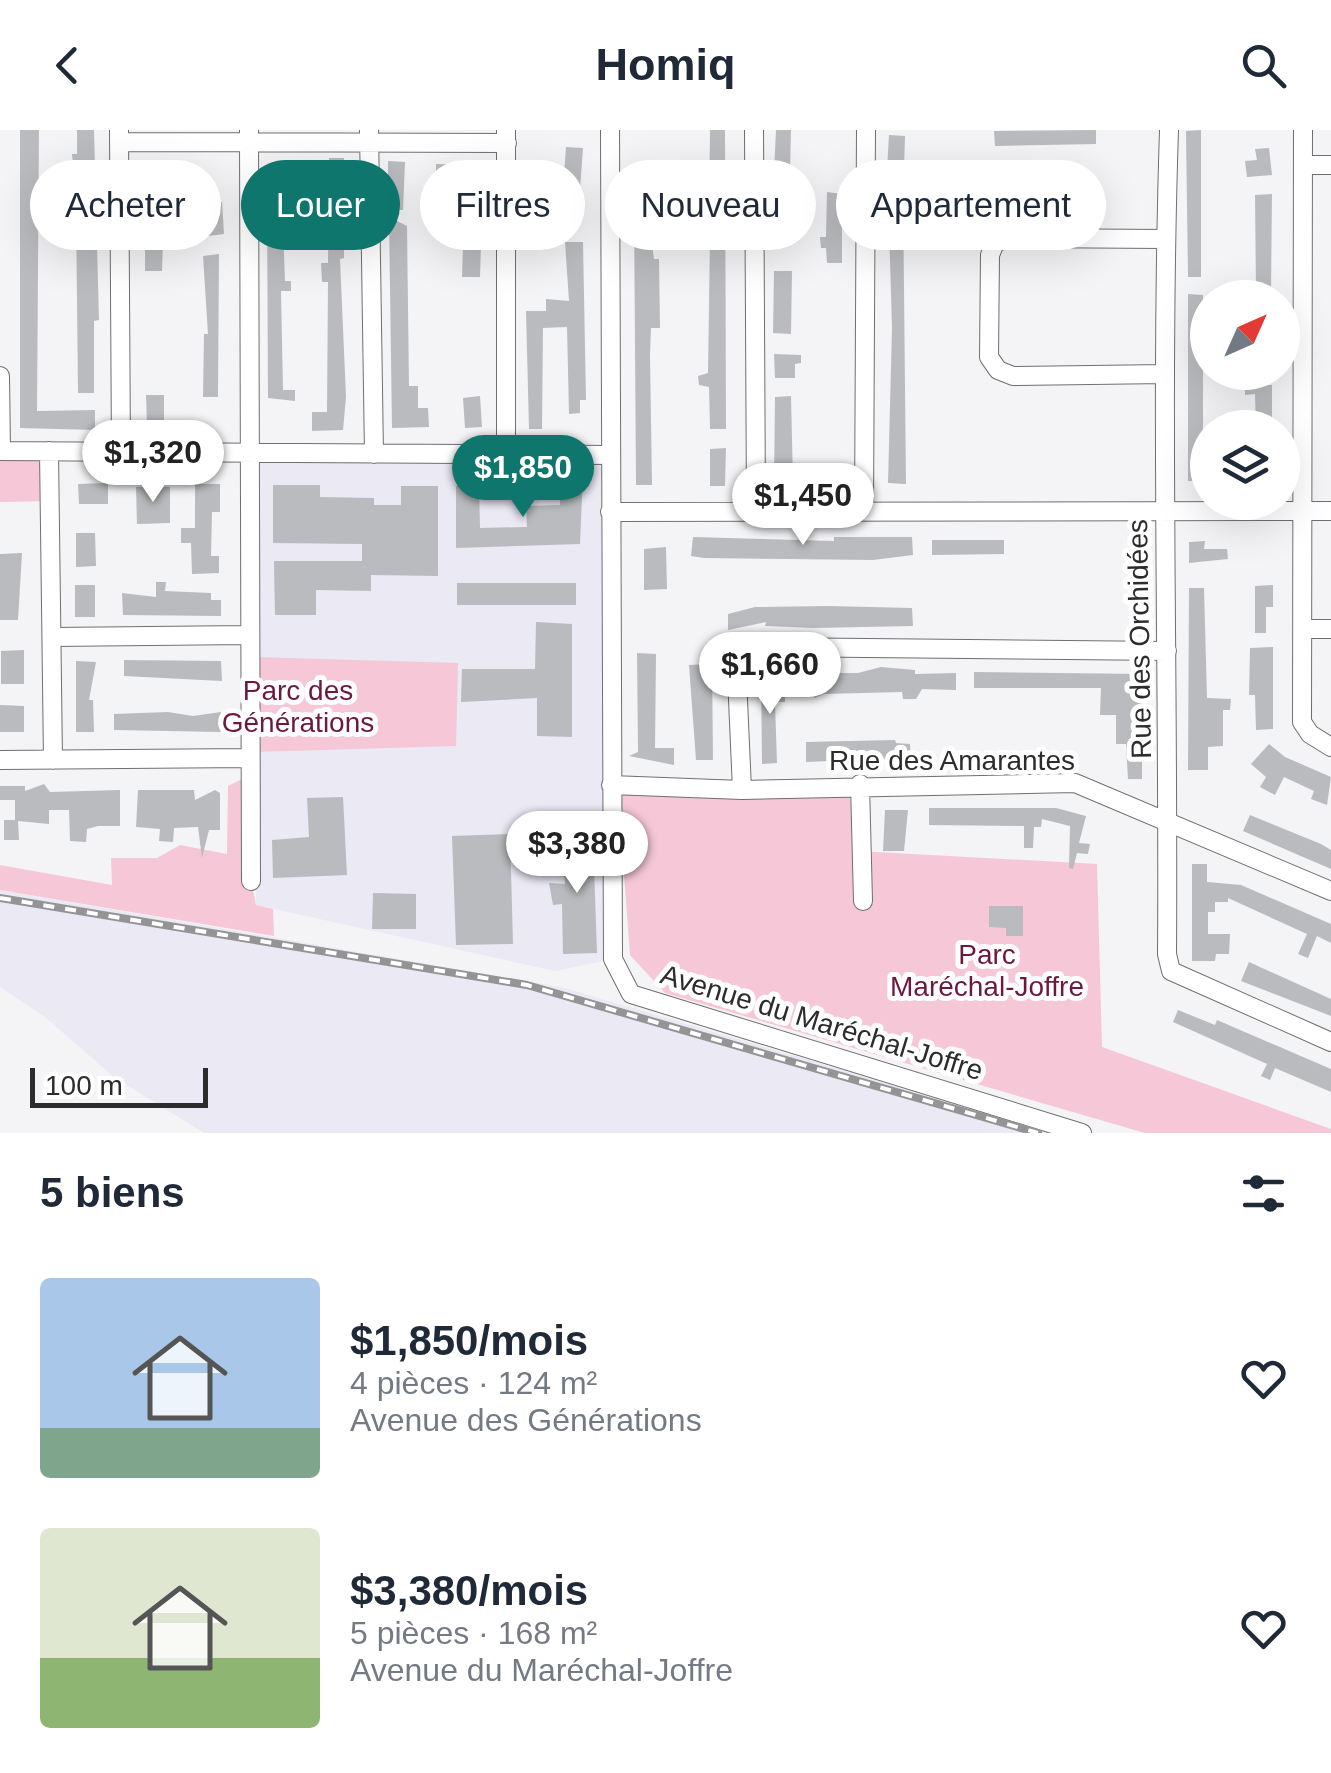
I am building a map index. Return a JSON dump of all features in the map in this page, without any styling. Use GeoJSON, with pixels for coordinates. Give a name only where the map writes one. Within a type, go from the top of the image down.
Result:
{"type":"FeatureCollection","features":[{"type":"Feature","properties":{"kind":"street","name":"Avenue du Maréchal-Joffre"},"geometry":{"type":"LineString","coordinates":[[610,130],[613,959],[631,994],[1049,1119],[1082,1133]]}},
{"type":"Feature","properties":{"kind":"street"},"geometry":{"type":"LineString","coordinates":[[754,130],[756,509]]}},
{"type":"Feature","properties":{"kind":"street"},"geometry":{"type":"LineString","coordinates":[[864,510],[866,130]]}},
{"type":"Feature","properties":{"kind":"street","name":"Rue des Orchidées"},"geometry":{"type":"LineString","coordinates":[[1169,130],[1164,511],[1170,824],[1166,954],[1171,971],[1331,1042]]}},
{"type":"Feature","properties":{"kind":"street"},"geometry":{"type":"LineString","coordinates":[[1303,130],[1302,722],[1310,734],[1331,746]]}},
{"type":"Feature","properties":{"kind":"street"},"geometry":{"type":"LineString","coordinates":[[249,135],[251,881]]}},
{"type":"Feature","properties":{"kind":"street"},"geometry":{"type":"LineString","coordinates":[[121,452],[119,136],[369,135],[506,137],[506,454]]}},
{"type":"Feature","properties":{"kind":"street"},"geometry":{"type":"LineString","coordinates":[[369,135],[374,454]]}},
{"type":"Feature","properties":{"kind":"street"},"geometry":{"type":"LineString","coordinates":[[1304,165],[1331,165]]}},
{"type":"Feature","properties":{"kind":"street"},"geometry":{"type":"LineString","coordinates":[[1165,374],[1013,376],[998,370],[989,357],[990,255],[995,244],[1007,238],[1166,239]]}},
{"type":"Feature","properties":{"kind":"street"},"geometry":{"type":"LineString","coordinates":[[0,376],[0,451],[610,454]]}},
{"type":"Feature","properties":{"kind":"street"},"geometry":{"type":"LineString","coordinates":[[50,452],[53,760]]}},
{"type":"Feature","properties":{"kind":"street"},"geometry":{"type":"LineString","coordinates":[[610,512],[1331,511]]}},
{"type":"Feature","properties":{"kind":"street"},"geometry":{"type":"LineString","coordinates":[[1302,629],[1331,628]]}},
{"type":"Feature","properties":{"kind":"street"},"geometry":{"type":"LineString","coordinates":[[52,638],[248,635]]}},
{"type":"Feature","properties":{"kind":"street"},"geometry":{"type":"LineString","coordinates":[[742,790],[737,677],[750,655],[765,648],[1167,651]]}},
{"type":"Feature","properties":{"kind":"street"},"geometry":{"type":"LineString","coordinates":[[0,760],[248,758]]}},
{"type":"Feature","properties":{"kind":"street","name":"Rue des Amarantes"},"geometry":{"type":"LineString","coordinates":[[611,785],[742,790],[860,784],[1074,783],[1331,891]]}},
{"type":"Feature","properties":{"kind":"street"},"geometry":{"type":"LineString","coordinates":[[860,784],[863,901]]}},
{"type":"Feature","properties":{"kind":"shaded area"},"geometry":{"type":"Polygon","coordinates":[[[250,454],[610,455],[613,959],[555,971],[256,905],[250,454]]]}},
{"type":"Feature","properties":{"kind":"shaded area"},"geometry":{"type":"Polygon","coordinates":[[[0,890],[565,988],[1056,1133],[204,1133],[114,1077],[45,1017],[0,987],[0,890]]]}},
{"type":"Feature","properties":{"kind":"green space"},"geometry":{"type":"Polygon","coordinates":[[[49,451],[50,501],[0,502],[0,452],[49,451]]]}},
{"type":"Feature","properties":{"kind":"green space","name":"Parc des Générations"},"geometry":{"type":"Polygon","coordinates":[[[251,657],[458,663],[456,746],[252,752],[251,657]]]}},
{"type":"Feature","properties":{"kind":"green space"},"geometry":{"type":"Polygon","coordinates":[[[248,776],[251,881],[256,905],[273,909],[274,936],[0,890],[0,865],[112,885],[111,858],[157,858],[180,845],[227,854],[228,786],[248,776]]]}},
{"type":"Feature","properties":{"kind":"green space","name":"Parc Maréchal-Joffre"},"geometry":{"type":"Polygon","coordinates":[[[618,794],[850,797],[857,851],[1097,864],[1102,1047],[1331,1129],[1331,1133],[1145,1133],[665,993],[630,955],[618,794]]]}},
{"type":"Feature","properties":{"kind":"building"},"geometry":{"type":"Polygon","coordinates":[[[20,130],[39,130],[39,160],[30,160],[30,250],[38,250],[37,411],[95,410],[95,430],[20,428],[20,130]]]}},
{"type":"Feature","properties":{"kind":"building"},"geometry":{"type":"Polygon","coordinates":[[[77,130],[94,130],[95,160],[73,160],[72,154],[77,154],[77,130]]]}},
{"type":"Feature","properties":{"kind":"building"},"geometry":{"type":"Polygon","coordinates":[[[710,130],[725,130],[725,160],[710,160],[710,130]]]}},
{"type":"Feature","properties":{"kind":"building"},"geometry":{"type":"Polygon","coordinates":[[[776,130],[791,130],[790,160],[775,160],[776,130]]]}},
{"type":"Feature","properties":{"kind":"building"},"geometry":{"type":"Polygon","coordinates":[[[1096,130],[1096,144],[995,146],[994,131],[1096,130]]]}},
{"type":"Feature","properties":{"kind":"building"},"geometry":{"type":"Polygon","coordinates":[[[1201,130],[1201,277],[1188,277],[1186,131],[1201,130]]]}},
{"type":"Feature","properties":{"kind":"building"},"geometry":{"type":"Polygon","coordinates":[[[889,135],[905,136],[904,160],[888,160],[889,135]]]}},
{"type":"Feature","properties":{"kind":"building"},"geometry":{"type":"Polygon","coordinates":[[[566,147],[583,148],[582,160],[565,160],[566,147]]]}},
{"type":"Feature","properties":{"kind":"building"},"geometry":{"type":"Polygon","coordinates":[[[1269,148],[1272,175],[1247,177],[1245,161],[1257,160],[1255,149],[1269,148]]]}},
{"type":"Feature","properties":{"kind":"building"},"geometry":{"type":"Polygon","coordinates":[[[400,162],[405,162],[400,210],[400,162]]]}},
{"type":"Feature","properties":{"kind":"building"},"geometry":{"type":"Polygon","coordinates":[[[827,192],[836,193],[836,250],[842,250],[842,263],[827,263],[820,237],[826,237],[827,192]]]}},
{"type":"Feature","properties":{"kind":"building"},"geometry":{"type":"Polygon","coordinates":[[[1272,194],[1271,280],[1256,280],[1255,195],[1272,194]]]}},
{"type":"Feature","properties":{"kind":"building"},"geometry":{"type":"Polygon","coordinates":[[[221,202],[224,234],[221,234],[221,202]]]}},
{"type":"Feature","properties":{"kind":"building"},"geometry":{"type":"Polygon","coordinates":[[[400,222],[407,226],[409,386],[418,386],[418,408],[428,408],[429,427],[392,428],[389,250],[400,250],[400,222]]]}},
{"type":"Feature","properties":{"kind":"building"},"geometry":{"type":"Polygon","coordinates":[[[76,250],[97,250],[99,320],[94,321],[94,393],[78,393],[76,250]]]}},
{"type":"Feature","properties":{"kind":"building"},"geometry":{"type":"Polygon","coordinates":[[[145,250],[163,250],[162,271],[145,271],[145,250]]]}},
{"type":"Feature","properties":{"kind":"building"},"geometry":{"type":"Polygon","coordinates":[[[267,250],[284,250],[285,281],[291,281],[291,291],[281,291],[283,390],[295,390],[295,401],[268,398],[267,250]]]}},
{"type":"Feature","properties":{"kind":"building"},"geometry":{"type":"Polygon","coordinates":[[[328,250],[344,250],[344,258],[340,259],[346,397],[343,430],[312,431],[312,412],[327,412],[328,282],[322,282],[321,263],[328,263],[328,250]]]}},
{"type":"Feature","properties":{"kind":"building"},"geometry":{"type":"Polygon","coordinates":[[[463,250],[481,250],[480,277],[462,277],[463,250]]]}},
{"type":"Feature","properties":{"kind":"building"},"geometry":{"type":"Polygon","coordinates":[[[566,250],[583,250],[586,400],[580,400],[580,413],[569,414],[567,327],[543,328],[542,429],[529,429],[526,311],[546,311],[546,299],[569,301],[566,250]]]}},
{"type":"Feature","properties":{"kind":"building"},"geometry":{"type":"Polygon","coordinates":[[[634,250],[653,250],[654,259],[659,259],[660,328],[651,328],[652,485],[636,485],[634,250]]]}},
{"type":"Feature","properties":{"kind":"building"},"geometry":{"type":"Polygon","coordinates":[[[710,250],[725,250],[726,429],[710,429],[709,387],[699,385],[698,376],[708,373],[710,250]]]}},
{"type":"Feature","properties":{"kind":"building"},"geometry":{"type":"Polygon","coordinates":[[[890,250],[904,250],[906,484],[888,483],[890,250]]]}},
{"type":"Feature","properties":{"kind":"building"},"geometry":{"type":"Polygon","coordinates":[[[219,254],[218,397],[203,397],[204,334],[208,334],[203,256],[219,254]]]}},
{"type":"Feature","properties":{"kind":"building"},"geometry":{"type":"Polygon","coordinates":[[[774,271],[792,271],[791,334],[773,333],[774,271]]]}},
{"type":"Feature","properties":{"kind":"building"},"geometry":{"type":"Polygon","coordinates":[[[1188,294],[1190,390],[1203,390],[1203,410],[1190,410],[1188,481],[1188,294]]]}},
{"type":"Feature","properties":{"kind":"building"},"geometry":{"type":"Polygon","coordinates":[[[774,354],[801,355],[801,363],[795,364],[795,378],[775,378],[774,354]]]}},
{"type":"Feature","properties":{"kind":"building"},"geometry":{"type":"Polygon","coordinates":[[[1245,390],[1272,390],[1272,410],[1255,410],[1255,394],[1245,395],[1245,390]]]}},
{"type":"Feature","properties":{"kind":"building"},"geometry":{"type":"Polygon","coordinates":[[[146,395],[164,395],[164,426],[147,426],[146,395]]]}},
{"type":"Feature","properties":{"kind":"building"},"geometry":{"type":"Polygon","coordinates":[[[480,396],[482,427],[465,428],[463,398],[480,396]]]}},
{"type":"Feature","properties":{"kind":"building"},"geometry":{"type":"Polygon","coordinates":[[[791,396],[793,483],[774,483],[775,397],[791,396]]]}},
{"type":"Feature","properties":{"kind":"building"},"geometry":{"type":"Polygon","coordinates":[[[726,448],[725,486],[710,486],[710,449],[726,448]]]}},
{"type":"Feature","properties":{"kind":"building"},"geometry":{"type":"Polygon","coordinates":[[[559,474],[583,474],[580,544],[456,548],[456,486],[479,486],[480,528],[527,527],[526,506],[560,505],[559,474]]]}},
{"type":"Feature","properties":{"kind":"building"},"geometry":{"type":"Polygon","coordinates":[[[108,483],[108,504],[79,504],[78,484],[108,483]]]}},
{"type":"Feature","properties":{"kind":"building"},"geometry":{"type":"Polygon","coordinates":[[[195,484],[220,484],[220,512],[212,512],[211,556],[219,556],[219,573],[192,574],[191,543],[181,543],[181,528],[195,528],[195,484]]]}},
{"type":"Feature","properties":{"kind":"building"},"geometry":{"type":"Polygon","coordinates":[[[273,485],[320,485],[320,497],[374,498],[374,505],[401,505],[401,486],[438,486],[438,576],[371,575],[371,591],[316,590],[316,615],[275,615],[274,561],[362,561],[362,544],[273,543],[273,485]]]}},
{"type":"Feature","properties":{"kind":"building"},"geometry":{"type":"Polygon","coordinates":[[[136,487],[170,487],[170,523],[137,524],[136,487]]]}},
{"type":"Feature","properties":{"kind":"building"},"geometry":{"type":"Polygon","coordinates":[[[76,533],[95,533],[96,566],[76,567],[76,533]]]}},
{"type":"Feature","properties":{"kind":"building"},"geometry":{"type":"Polygon","coordinates":[[[693,537],[834,541],[834,537],[912,537],[913,555],[873,560],[704,558],[691,556],[693,537]]]}},
{"type":"Feature","properties":{"kind":"building"},"geometry":{"type":"Polygon","coordinates":[[[932,540],[1004,540],[1004,554],[932,555],[932,540]]]}},
{"type":"Feature","properties":{"kind":"building"},"geometry":{"type":"Polygon","coordinates":[[[1205,541],[1204,549],[1227,549],[1228,559],[1189,563],[1189,542],[1205,541]]]}},
{"type":"Feature","properties":{"kind":"building"},"geometry":{"type":"Polygon","coordinates":[[[666,547],[667,589],[644,590],[644,549],[666,547]]]}},
{"type":"Feature","properties":{"kind":"building"},"geometry":{"type":"Polygon","coordinates":[[[22,553],[18,620],[0,620],[0,554],[22,553]]]}},
{"type":"Feature","properties":{"kind":"building"},"geometry":{"type":"Polygon","coordinates":[[[156,582],[166,582],[165,591],[211,593],[211,600],[221,600],[221,616],[123,615],[122,593],[156,597],[156,582]]]}},
{"type":"Feature","properties":{"kind":"building"},"geometry":{"type":"Polygon","coordinates":[[[457,583],[576,583],[576,605],[457,605],[457,583]]]}},
{"type":"Feature","properties":{"kind":"building"},"geometry":{"type":"Polygon","coordinates":[[[75,585],[95,585],[95,617],[75,617],[75,585]]]}},
{"type":"Feature","properties":{"kind":"building"},"geometry":{"type":"Polygon","coordinates":[[[1273,585],[1273,607],[1266,607],[1266,633],[1255,633],[1255,586],[1273,585]]]}},
{"type":"Feature","properties":{"kind":"building"},"geometry":{"type":"Polygon","coordinates":[[[1189,588],[1204,588],[1207,698],[1231,699],[1230,710],[1223,710],[1223,746],[1208,747],[1208,770],[1188,770],[1189,588]]]}},
{"type":"Feature","properties":{"kind":"building"},"geometry":{"type":"Polygon","coordinates":[[[755,607],[912,608],[913,626],[814,628],[765,626],[766,622],[728,630],[728,614],[755,607]]]}},
{"type":"Feature","properties":{"kind":"building"},"geometry":{"type":"Polygon","coordinates":[[[536,622],[572,624],[572,737],[537,736],[537,698],[461,702],[462,669],[535,669],[536,622]]]}},
{"type":"Feature","properties":{"kind":"building"},"geometry":{"type":"Polygon","coordinates":[[[1273,647],[1273,729],[1256,730],[1255,695],[1249,695],[1250,648],[1273,647]]]}},
{"type":"Feature","properties":{"kind":"building"},"geometry":{"type":"Polygon","coordinates":[[[24,650],[24,684],[1,684],[1,651],[24,650]]]}},
{"type":"Feature","properties":{"kind":"building"},"geometry":{"type":"Polygon","coordinates":[[[637,653],[656,654],[655,748],[674,748],[674,765],[629,756],[638,752],[637,653]]]}},
{"type":"Feature","properties":{"kind":"building"},"geometry":{"type":"Polygon","coordinates":[[[124,660],[221,661],[222,681],[124,676],[124,660]]]}},
{"type":"Feature","properties":{"kind":"building"},"geometry":{"type":"Polygon","coordinates":[[[76,661],[96,662],[89,700],[93,700],[94,732],[76,732],[76,661]]]}},
{"type":"Feature","properties":{"kind":"building"},"geometry":{"type":"Polygon","coordinates":[[[712,664],[713,760],[696,760],[689,665],[712,664]]]}},
{"type":"Feature","properties":{"kind":"building"},"geometry":{"type":"Polygon","coordinates":[[[881,667],[915,670],[915,674],[956,673],[956,690],[922,689],[916,699],[903,699],[902,692],[824,694],[814,698],[814,692],[806,692],[807,673],[858,673],[881,667]]]}},
{"type":"Feature","properties":{"kind":"building"},"geometry":{"type":"Polygon","coordinates":[[[974,672],[1142,674],[1142,779],[1128,779],[1126,744],[1116,744],[1116,715],[1100,715],[1101,688],[974,688],[974,672]]]}},
{"type":"Feature","properties":{"kind":"building"},"geometry":{"type":"Polygon","coordinates":[[[761,675],[777,676],[777,689],[785,689],[785,702],[775,702],[777,763],[762,764],[761,675]]]}},
{"type":"Feature","properties":{"kind":"building"},"geometry":{"type":"Polygon","coordinates":[[[0,705],[24,706],[24,732],[0,732],[0,705]]]}},
{"type":"Feature","properties":{"kind":"building"},"geometry":{"type":"Polygon","coordinates":[[[168,712],[193,716],[221,712],[221,732],[114,730],[114,714],[168,712]]]}},
{"type":"Feature","properties":{"kind":"building"},"geometry":{"type":"Polygon","coordinates":[[[895,740],[910,744],[911,760],[869,759],[857,767],[855,760],[806,762],[806,742],[895,740]]]}},
{"type":"Feature","properties":{"kind":"building"},"geometry":{"type":"Polygon","coordinates":[[[1269,744],[1285,757],[1331,777],[1327,805],[1311,799],[1314,791],[1284,777],[1275,795],[1260,787],[1266,777],[1251,764],[1269,744]]]}},
{"type":"Feature","properties":{"kind":"building"},"geometry":{"type":"Polygon","coordinates":[[[44,784],[50,792],[120,790],[120,826],[87,829],[86,842],[70,841],[69,810],[49,810],[49,824],[18,821],[19,840],[4,840],[4,820],[15,820],[15,800],[0,800],[0,786],[25,786],[25,791],[44,784]]]}},
{"type":"Feature","properties":{"kind":"building"},"geometry":{"type":"Polygon","coordinates":[[[138,790],[194,790],[195,800],[215,790],[220,793],[220,830],[209,830],[202,858],[198,827],[174,828],[173,842],[159,841],[160,829],[136,827],[138,790]]]}},
{"type":"Feature","properties":{"kind":"building"},"geometry":{"type":"Polygon","coordinates":[[[343,797],[347,875],[273,878],[272,840],[309,837],[307,798],[343,797]]]}},
{"type":"Feature","properties":{"kind":"building"},"geometry":{"type":"Polygon","coordinates":[[[929,808],[1056,808],[1086,816],[1079,843],[1090,844],[1088,854],[1077,853],[1073,869],[1069,868],[1070,826],[1042,819],[1041,827],[1034,827],[1033,848],[1024,848],[1024,826],[929,825],[929,808]]]}},
{"type":"Feature","properties":{"kind":"building"},"geometry":{"type":"Polygon","coordinates":[[[885,810],[908,810],[904,851],[883,851],[885,810]]]}},
{"type":"Feature","properties":{"kind":"building"},"geometry":{"type":"Polygon","coordinates":[[[1250,815],[1331,850],[1331,869],[1243,831],[1250,815]]]}},
{"type":"Feature","properties":{"kind":"building"},"geometry":{"type":"Polygon","coordinates":[[[510,834],[513,944],[456,945],[452,836],[510,834]]]}},
{"type":"Feature","properties":{"kind":"building"},"geometry":{"type":"Polygon","coordinates":[[[556,838],[593,838],[597,953],[563,954],[562,904],[553,905],[549,883],[565,884],[564,854],[558,855],[556,838]]]}},
{"type":"Feature","properties":{"kind":"building"},"geometry":{"type":"Polygon","coordinates":[[[1192,864],[1207,864],[1207,882],[1241,885],[1331,924],[1331,943],[1317,936],[1308,958],[1298,954],[1307,934],[1228,898],[1228,902],[1215,902],[1215,912],[1208,912],[1208,934],[1230,934],[1229,954],[1216,954],[1215,961],[1192,961],[1192,864]]]}},
{"type":"Feature","properties":{"kind":"building"},"geometry":{"type":"Polygon","coordinates":[[[373,893],[416,894],[416,929],[372,929],[373,893]]]}},
{"type":"Feature","properties":{"kind":"building"},"geometry":{"type":"Polygon","coordinates":[[[989,906],[1023,906],[1023,936],[1006,936],[1006,928],[989,927],[989,906]]]}},
{"type":"Feature","properties":{"kind":"building"},"geometry":{"type":"Polygon","coordinates":[[[1249,962],[1331,999],[1331,1016],[1241,981],[1249,962]]]}},
{"type":"Feature","properties":{"kind":"building"},"geometry":{"type":"Polygon","coordinates":[[[1178,1010],[1215,1025],[1217,1020],[1331,1069],[1331,1092],[1275,1068],[1270,1080],[1261,1076],[1267,1064],[1173,1022],[1178,1010]]]}},
{"type":"Feature","properties":{"kind":"railway"},"geometry":{"type":"LineString","coordinates":[[0,898],[527,985],[1038,1133]]}}]}
